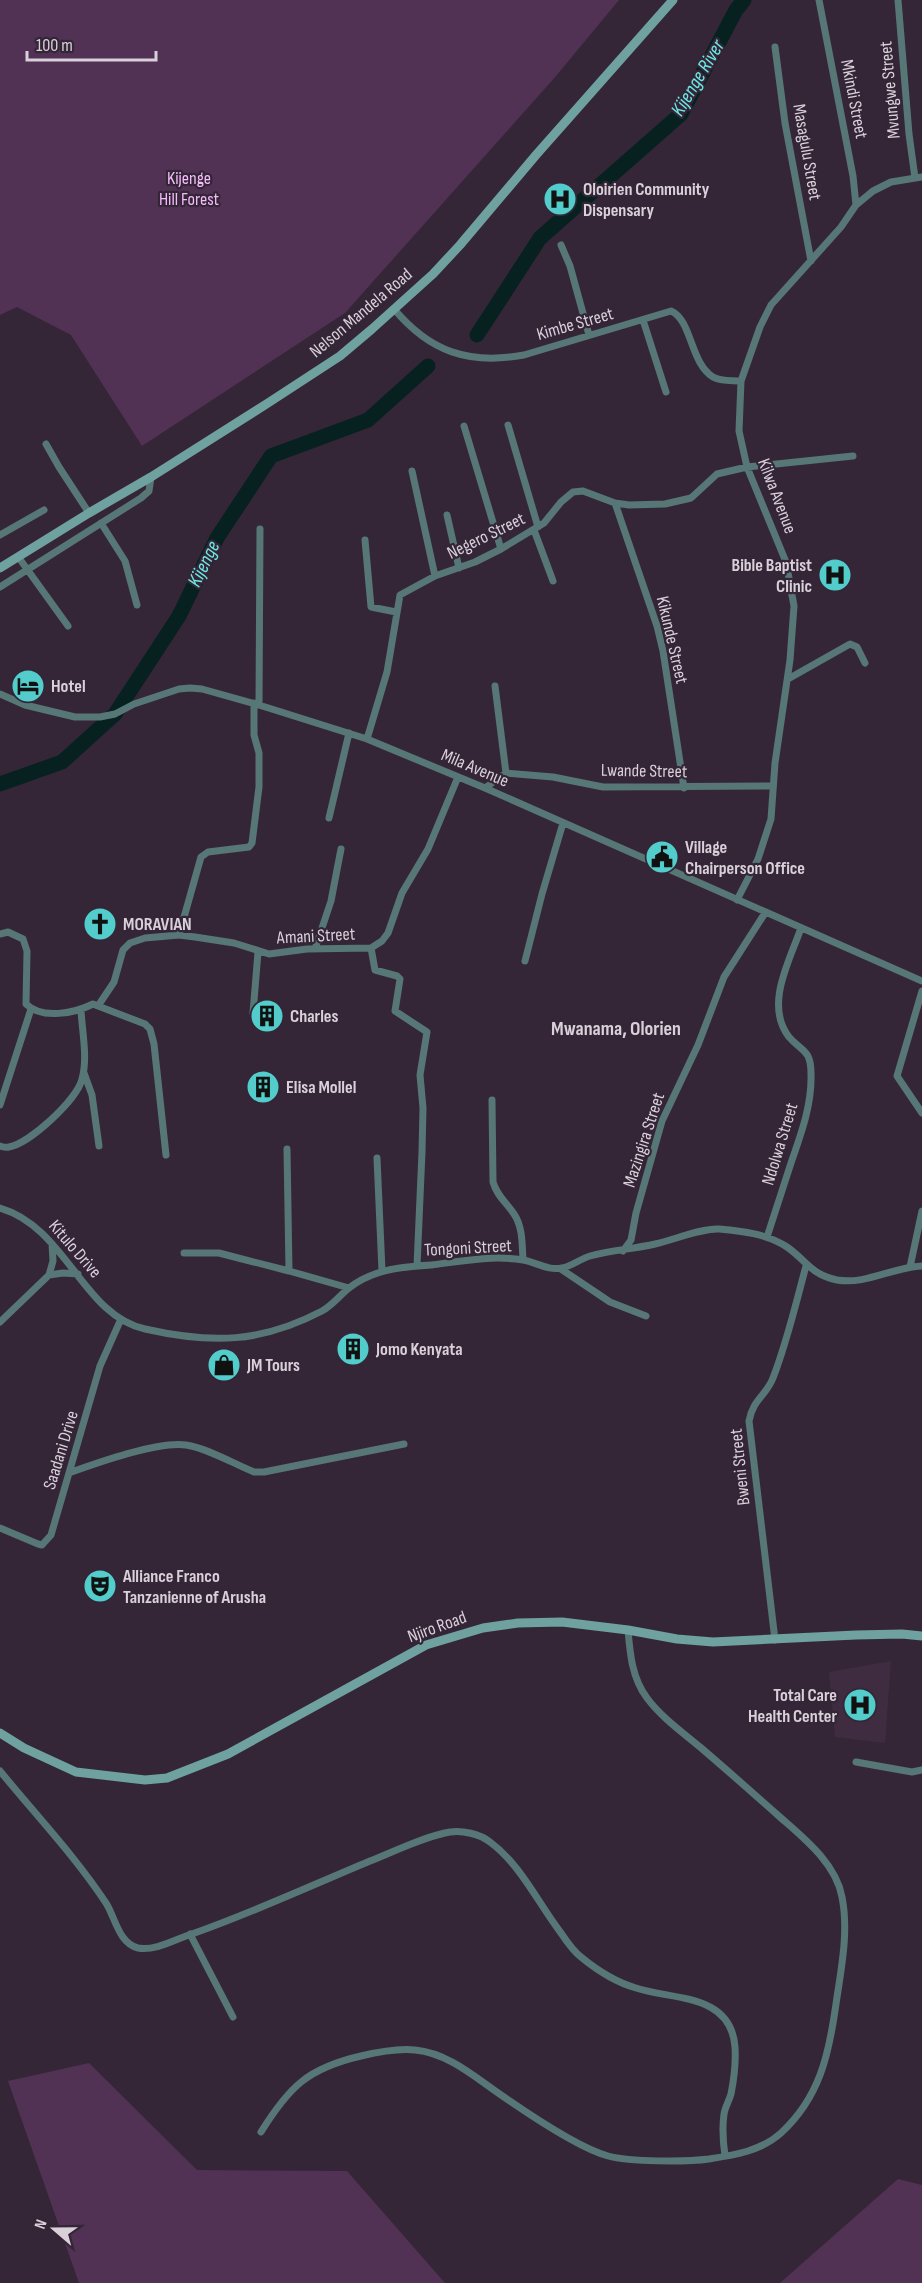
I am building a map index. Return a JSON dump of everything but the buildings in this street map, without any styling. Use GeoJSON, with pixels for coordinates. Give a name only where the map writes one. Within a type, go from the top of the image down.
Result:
{"type":"FeatureCollection","features":[{"type":"Feature","properties":{"kind":"street","name":"Nelson Mandela Road"},"geometry":{"type":"LineString","coordinates":[[0,568],[151,477],[340,356],[394,309],[460,245],[673,0]]}},
{"type":"Feature","properties":{"kind":"street","name":"Mkindi Street"},"geometry":{"type":"LineString","coordinates":[[819,0],[853,176],[856,205]]}},
{"type":"Feature","properties":{"kind":"street","name":"Mvungwe Street"},"geometry":{"type":"LineString","coordinates":[[898,0],[908,123],[920,179]]}},
{"type":"Feature","properties":{"kind":"street","name":"Masagulu Street"},"geometry":{"type":"LineString","coordinates":[[775,47],[785,123],[811,261]]}},
{"type":"Feature","properties":{"kind":"street","name":"Kilwa Avenue"},"geometry":{"type":"LineString","coordinates":[[737,900],[758,859],[768,833],[773,807],[772,786],[788,679],[794,606],[790,579],[775,532],[747,467],[739,430],[741,381],[760,327],[771,304],[841,227],[856,205],[873,191],[891,182],[920,179]]}},
{"type":"Feature","properties":{"kind":"street"},"geometry":{"type":"LineString","coordinates":[[561,245],[570,266],[589,335]]}},
{"type":"Feature","properties":{"kind":"street","name":"Kimbe Street"},"geometry":{"type":"LineString","coordinates":[[394,309],[409,327],[424,339],[458,355],[477,359],[503,359],[524,355],[671,311],[682,320],[693,351],[713,377],[741,381]]}},
{"type":"Feature","properties":{"kind":"street"},"geometry":{"type":"LineString","coordinates":[[643,320],[666,392]]}},
{"type":"Feature","properties":{"kind":"street"},"geometry":{"type":"LineString","coordinates":[[508,425],[553,581]]}},
{"type":"Feature","properties":{"kind":"street"},"geometry":{"type":"LineString","coordinates":[[464,426],[501,549]]}},
{"type":"Feature","properties":{"kind":"street"},"geometry":{"type":"LineString","coordinates":[[46,444],[89,513]]}},
{"type":"Feature","properties":{"kind":"street","name":"Negero Street"},"geometry":{"type":"LineString","coordinates":[[367,739],[387,672],[400,595],[435,576],[501,549],[536,528],[573,492],[583,491],[615,503],[644,506],[681,502],[691,498],[714,475],[747,467],[853,456]]}},
{"type":"Feature","properties":{"kind":"street"},"geometry":{"type":"LineString","coordinates":[[412,471],[435,576]]}},
{"type":"Feature","properties":{"kind":"street"},"geometry":{"type":"LineString","coordinates":[[0,587],[149,491],[151,477]]}},
{"type":"Feature","properties":{"kind":"street","name":"Kikunde Street"},"geometry":{"type":"LineString","coordinates":[[615,503],[663,651],[684,788]]}},
{"type":"Feature","properties":{"kind":"street"},"geometry":{"type":"LineString","coordinates":[[0,535],[44,510]]}},
{"type":"Feature","properties":{"kind":"street"},"geometry":{"type":"LineString","coordinates":[[447,515],[459,568]]}},
{"type":"Feature","properties":{"kind":"street"},"geometry":{"type":"LineString","coordinates":[[101,523],[125,561],[137,605]]}},
{"type":"Feature","properties":{"kind":"street"},"geometry":{"type":"LineString","coordinates":[[180,935],[201,857],[208,852],[249,847],[252,843],[259,787],[259,753],[254,735],[257,704],[260,529]]}},
{"type":"Feature","properties":{"kind":"street"},"geometry":{"type":"LineString","coordinates":[[365,540],[371,607],[396,612]]}},
{"type":"Feature","properties":{"kind":"street"},"geometry":{"type":"LineString","coordinates":[[18,558],[68,626]]}},
{"type":"Feature","properties":{"kind":"street"},"geometry":{"type":"LineString","coordinates":[[788,679],[850,644],[857,647],[865,663]]}},
{"type":"Feature","properties":{"kind":"street"},"geometry":{"type":"LineString","coordinates":[[485,788],[506,773],[495,686]]}},
{"type":"Feature","properties":{"kind":"street","name":"Mila Avenue"},"geometry":{"type":"LineString","coordinates":[[0,694],[25,705],[75,717],[100,717],[115,714],[134,704],[179,689],[190,688],[202,689],[257,704],[367,739],[485,788],[922,981]]}},
{"type":"Feature","properties":{"kind":"street"},"geometry":{"type":"LineString","coordinates":[[329,818],[350,733]]}},
{"type":"Feature","properties":{"kind":"street","name":"Lwande Street"},"geometry":{"type":"LineString","coordinates":[[506,773],[553,777],[603,787],[772,786]]}},
{"type":"Feature","properties":{"kind":"street","name":"Amani Street"},"geometry":{"type":"LineString","coordinates":[[98,1006],[114,982],[123,950],[130,943],[145,938],[180,935],[234,943],[258,952],[282,953],[315,949],[371,948],[382,941],[388,933],[402,893],[428,849],[458,777]]}},
{"type":"Feature","properties":{"kind":"street"},"geometry":{"type":"LineString","coordinates":[[525,961],[563,823]]}},
{"type":"Feature","properties":{"kind":"street"},"geometry":{"type":"LineString","coordinates":[[315,949],[331,901],[341,849]]}},
{"type":"Feature","properties":{"kind":"street","name":"Mazingira Street"},"geometry":{"type":"LineString","coordinates":[[623,1251],[631,1240],[636,1212],[662,1120],[698,1045],[724,977],[765,913]]}},
{"type":"Feature","properties":{"kind":"street","name":"Ndolwa Street"},"geometry":{"type":"LineString","coordinates":[[767,1237],[808,1110],[812,1073],[808,1053],[789,1036],[778,1012],[778,994],[801,928]]}},
{"type":"Feature","properties":{"kind":"street"},"geometry":{"type":"LineString","coordinates":[[0,934],[8,932],[23,939],[27,951],[26,1004],[31,1009],[61,1013],[81,1010],[93,1004],[145,1024],[150,1029],[154,1044],[166,1155]]}},
{"type":"Feature","properties":{"kind":"street"},"geometry":{"type":"LineString","coordinates":[[371,948],[375,970],[397,976],[400,979],[395,1011],[428,1032],[420,1075],[422,1141],[417,1266]]}},
{"type":"Feature","properties":{"kind":"street"},"geometry":{"type":"LineString","coordinates":[[254,1012],[258,952]]}},
{"type":"Feature","properties":{"kind":"street"},"geometry":{"type":"LineString","coordinates":[[922,991],[897,1076],[922,1113]]}},
{"type":"Feature","properties":{"kind":"street"},"geometry":{"type":"LineString","coordinates":[[0,1105],[31,1009]]}},
{"type":"Feature","properties":{"kind":"street"},"geometry":{"type":"LineString","coordinates":[[0,1146],[9,1147],[32,1135],[61,1112],[82,1083],[84,1072],[81,1010]]}},
{"type":"Feature","properties":{"kind":"street"},"geometry":{"type":"LineString","coordinates":[[84,1072],[92,1095],[99,1146]]}},
{"type":"Feature","properties":{"kind":"street"},"geometry":{"type":"LineString","coordinates":[[492,1100],[492,1182],[520,1227],[523,1260]]}},
{"type":"Feature","properties":{"kind":"street"},"geometry":{"type":"LineString","coordinates":[[288,1149],[289,1271]]}},
{"type":"Feature","properties":{"kind":"street"},"geometry":{"type":"LineString","coordinates":[[377,1158],[382,1271]]}},
{"type":"Feature","properties":{"kind":"street","name":"Kitulo Drive"},"geometry":{"type":"LineString","coordinates":[[0,1208],[13,1212],[33,1224],[52,1243],[101,1303],[121,1319]]}},
{"type":"Feature","properties":{"kind":"street"},"geometry":{"type":"LineString","coordinates":[[910,1267],[922,1211]]}},
{"type":"Feature","properties":{"kind":"street"},"geometry":{"type":"LineString","coordinates":[[561,1269],[594,1255],[683,1238],[708,1229],[767,1237],[788,1248],[806,1266],[819,1274],[837,1280],[854,1282],[922,1266]]}},
{"type":"Feature","properties":{"kind":"street"},"geometry":{"type":"LineString","coordinates":[[0,1322],[49,1275],[53,1261],[52,1243]]}},
{"type":"Feature","properties":{"kind":"street"},"geometry":{"type":"LineString","coordinates":[[184,1253],[219,1253],[349,1288]]}},
{"type":"Feature","properties":{"kind":"street","name":"Tongoni Street"},"geometry":{"type":"LineString","coordinates":[[121,1319],[141,1329],[222,1340],[271,1332],[324,1310],[349,1288],[382,1271],[482,1259],[523,1260],[549,1269],[561,1269]]}},
{"type":"Feature","properties":{"kind":"street","name":"Bweni Street"},"geometry":{"type":"LineString","coordinates":[[775,1640],[749,1421],[751,1408],[770,1384],[777,1368],[806,1266]]}},
{"type":"Feature","properties":{"kind":"street"},"geometry":{"type":"LineString","coordinates":[[561,1269],[610,1302],[646,1316]]}},
{"type":"Feature","properties":{"kind":"street"},"geometry":{"type":"LineString","coordinates":[[49,1275],[78,1274]]}},
{"type":"Feature","properties":{"kind":"street","name":"Saadani Drive"},"geometry":{"type":"LineString","coordinates":[[0,1528],[42,1545],[51,1535],[100,1366],[121,1319]]}},
{"type":"Feature","properties":{"kind":"street"},"geometry":{"type":"LineString","coordinates":[[69,1473],[105,1460],[178,1445],[196,1448],[254,1472],[264,1472],[404,1444]]}},
{"type":"Feature","properties":{"kind":"street","name":"Njiro Road"},"geometry":{"type":"LineString","coordinates":[[0,1733],[24,1748],[76,1772],[145,1780],[167,1778],[228,1754],[426,1645],[483,1628],[518,1623],[562,1622],[713,1642],[856,1635],[922,1636]]}},
{"type":"Feature","properties":{"kind":"street"},"geometry":{"type":"LineString","coordinates":[[261,2132],[277,2107],[298,2083],[323,2067],[388,2051],[415,2050],[436,2055],[464,2069],[581,2144],[608,2156],[627,2159],[692,2161],[753,2151],[780,2134],[806,2106],[822,2073],[832,2029],[843,1957],[845,1930],[842,1895],[832,1871],[805,1839],[674,1726],[646,1698],[631,1666],[628,1630]]}},
{"type":"Feature","properties":{"kind":"street"},"geometry":{"type":"LineString","coordinates":[[856,1762],[912,1772],[922,1770]]}},
{"type":"Feature","properties":{"kind":"street"},"geometry":{"type":"LineString","coordinates":[[0,1771],[44,1826],[81,1865],[110,1909],[128,1944],[140,1948],[157,1946],[190,1934],[409,1845],[450,1832],[471,1833],[489,1841],[519,1871],[543,1910],[575,1953],[592,1966],[609,1978],[638,1989],[695,2000],[721,2015],[732,2030],[735,2045],[735,2066],[730,2097],[724,2112],[725,2156]]}},
{"type":"Feature","properties":{"kind":"street"},"geometry":{"type":"LineString","coordinates":[[190,1934],[233,2017]]}},
{"type":"Feature","properties":{"kind":"shaded area","name":"Total Care Health Center"},"geometry":{"type":"Polygon","coordinates":[[[891,1661],[885,1743],[835,1737],[829,1672],[891,1661]]]}},
{"type":"Feature","properties":{"kind":"green space","name":"Kijenge Hill Forest"},"geometry":{"type":"Polygon","coordinates":[[[0,0],[619,0],[556,76],[345,313],[142,446],[71,335],[17,307],[0,315],[0,0]]]}},
{"type":"Feature","properties":{"kind":"green space"},"geometry":{"type":"Polygon","coordinates":[[[89,2063],[197,2170],[347,2171],[445,2283],[79,2283],[8,2081],[89,2063]]]}},
{"type":"Feature","properties":{"kind":"green space"},"geometry":{"type":"Polygon","coordinates":[[[898,2179],[922,2185],[922,2283],[780,2283],[898,2179]]]}},
{"type":"Feature","properties":{"kind":"waterway","name":"Kijenge River"},"geometry":{"type":"LineString","coordinates":[[477,335],[540,238],[681,114],[736,10],[744,0]]}},
{"type":"Feature","properties":{"kind":"waterway","name":"Kijenge"},"geometry":{"type":"LineString","coordinates":[[0,784],[62,762],[115,714],[179,616],[217,538],[271,456],[368,420],[428,366]]}},
{"type":"Feature","properties":{"kind":"place","name":"Oloirien Community Dispensary"},"geometry":{"type":"Point","coordinates":[560,199]}},
{"type":"Feature","properties":{"kind":"place","name":"Bible Baptist Clinic"},"geometry":{"type":"Point","coordinates":[835,575]}},
{"type":"Feature","properties":{"kind":"place","name":"Hotel"},"geometry":{"type":"Point","coordinates":[28,686]}},
{"type":"Feature","properties":{"kind":"place","name":"Village Chairperson Office"},"geometry":{"type":"Point","coordinates":[662,857]}},
{"type":"Feature","properties":{"kind":"place","name":"MORAVIAN"},"geometry":{"type":"Point","coordinates":[100,924]}},
{"type":"Feature","properties":{"kind":"place","name":"Charles"},"geometry":{"type":"Point","coordinates":[267,1016]}},
{"type":"Feature","properties":{"kind":"place","name":"Elisa Mollel"},"geometry":{"type":"Point","coordinates":[263,1087]}},
{"type":"Feature","properties":{"kind":"place","name":"Jomo Kenyata"},"geometry":{"type":"Point","coordinates":[353,1349]}},
{"type":"Feature","properties":{"kind":"place","name":"JM Tours"},"geometry":{"type":"Point","coordinates":[224,1365]}},
{"type":"Feature","properties":{"kind":"place","name":"Alliance Franco Tanzanienne of Arusha"},"geometry":{"type":"Point","coordinates":[100,1586]}},
{"type":"Feature","properties":{"kind":"place","name":"Total Care Health Center"},"geometry":{"type":"Point","coordinates":[860,1705]}},
{"type":"Feature","properties":{"kind":"district","name":"Mwanama, Olorien"},"geometry":{"type":"Point","coordinates":[616,1029]}}]}
